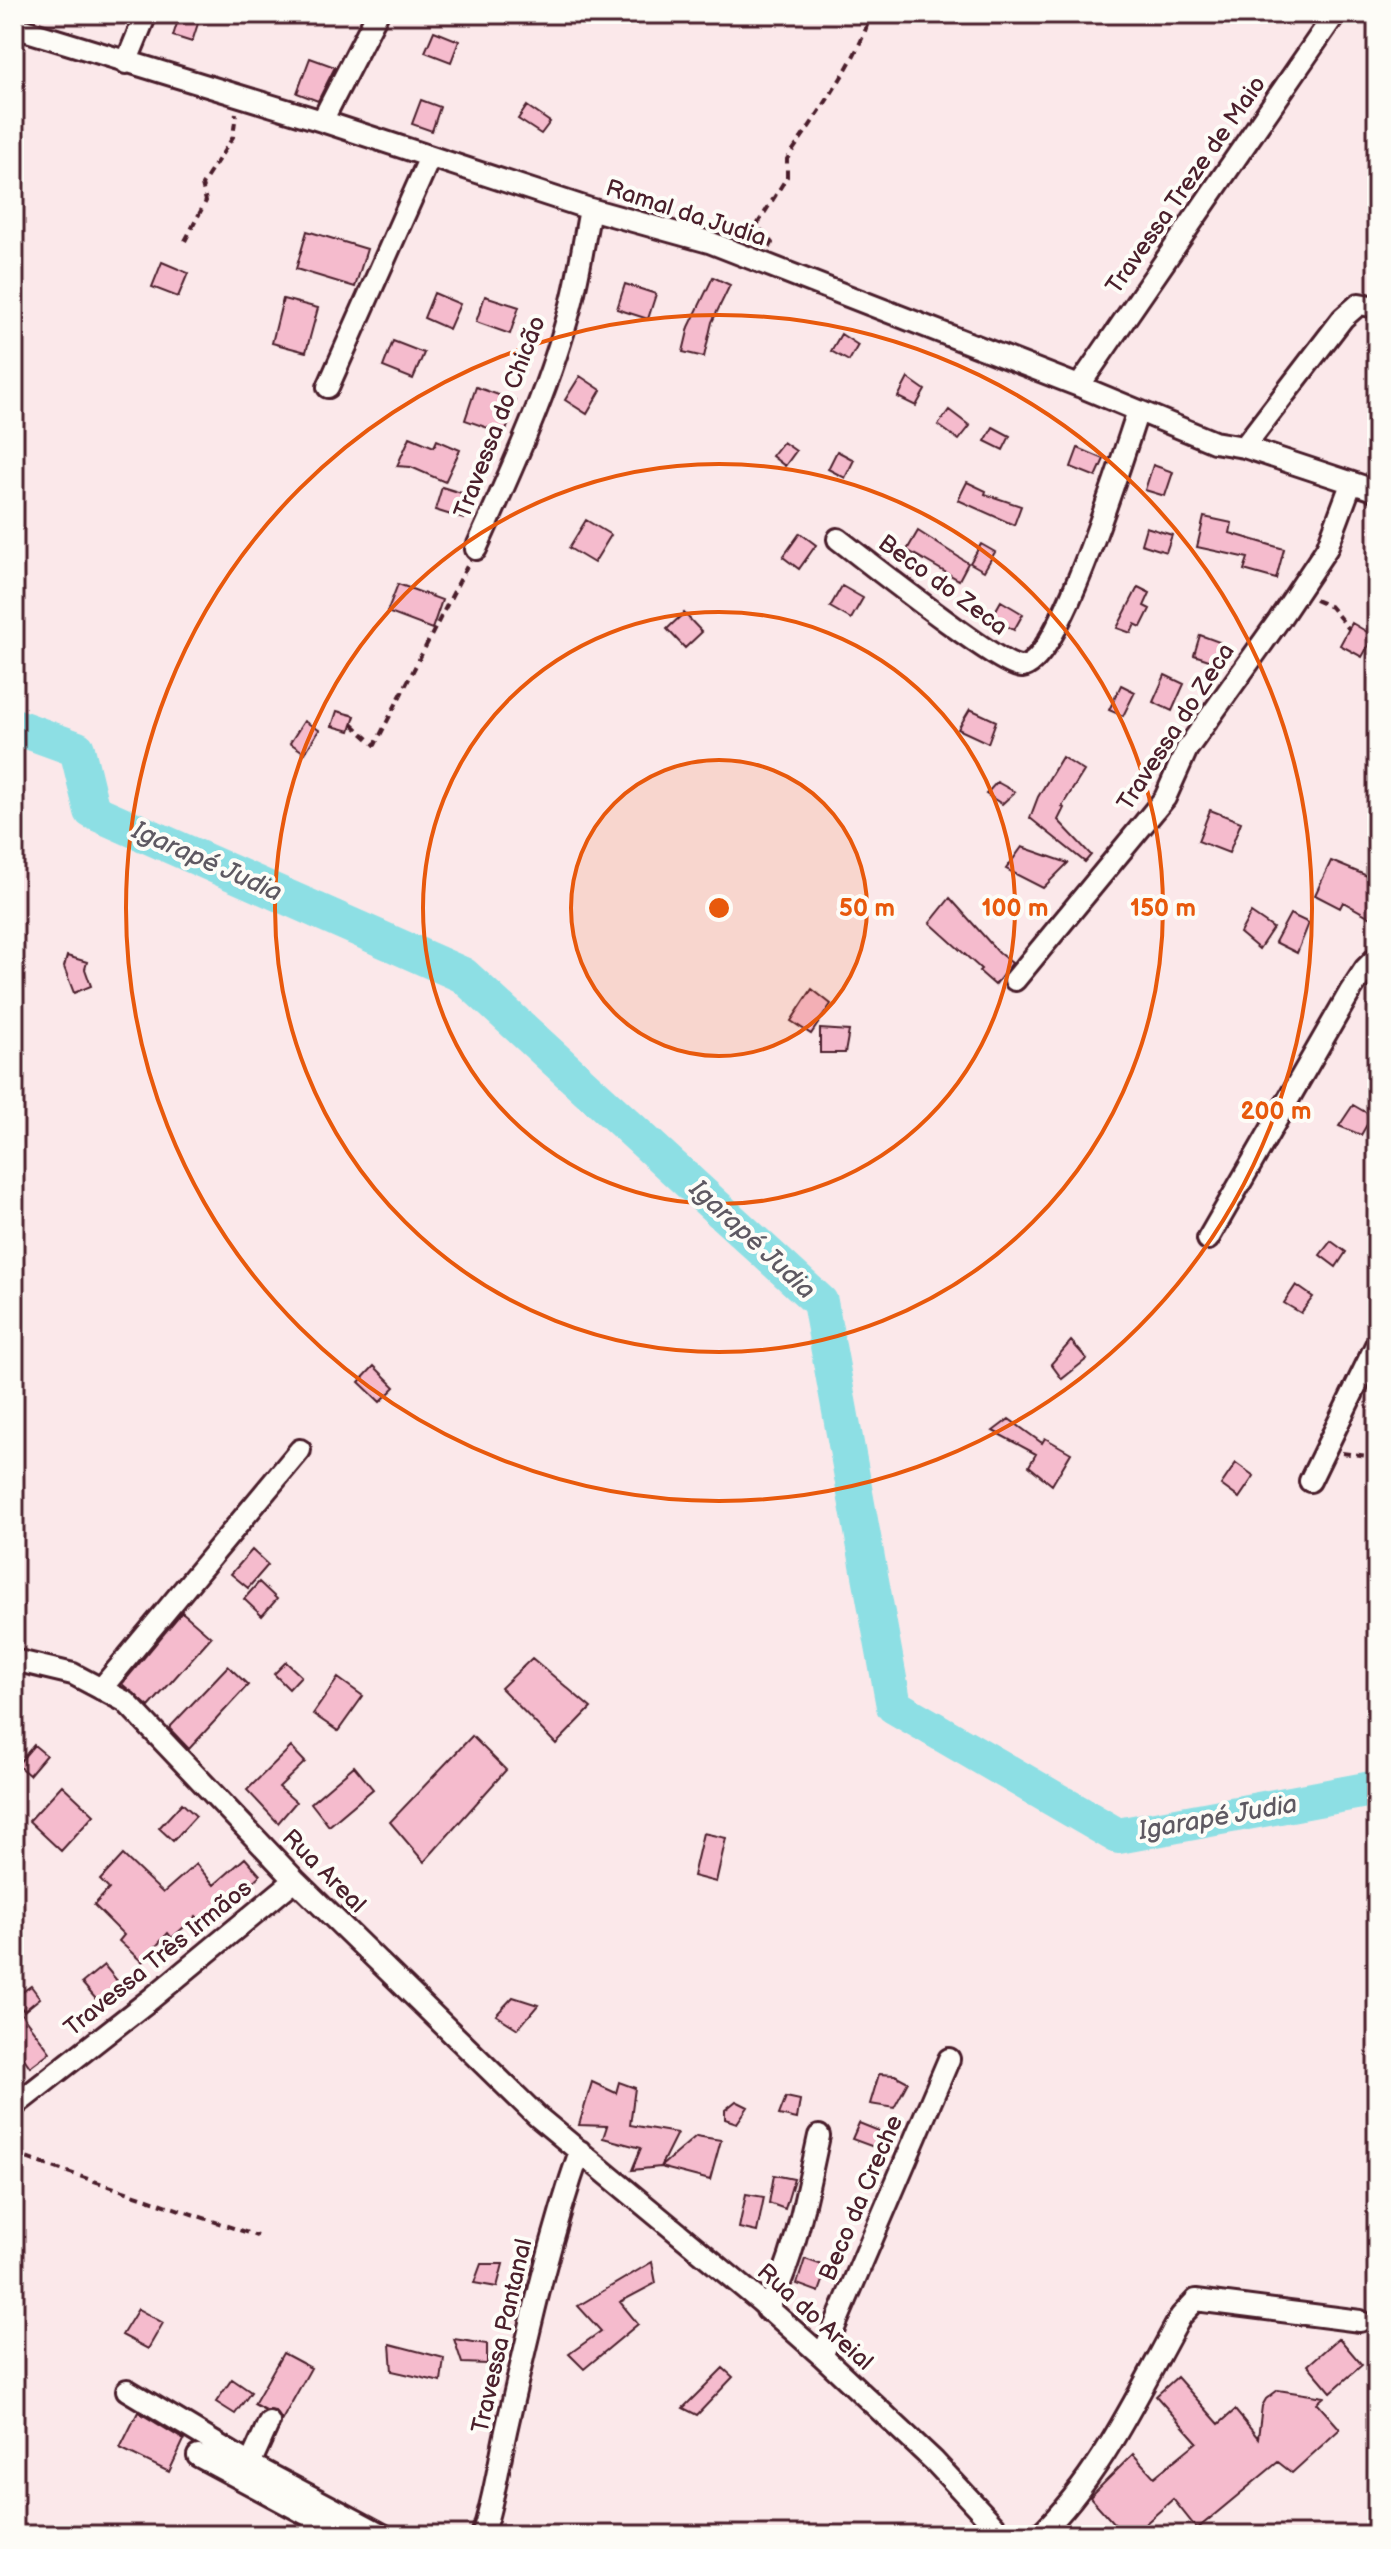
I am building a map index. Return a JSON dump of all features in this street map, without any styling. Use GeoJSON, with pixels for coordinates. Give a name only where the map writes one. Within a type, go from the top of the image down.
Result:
{"type":"FeatureCollection","features":[{"type":"Feature","properties":{"kind":"street"},"geometry":{"type":"LineString","coordinates":[[126,63],[146,14]]}},
{"type":"Feature","properties":{"kind":"street"},"geometry":{"type":"LineString","coordinates":[[322,121],[377,14]]}},
{"type":"Feature","properties":{"kind":"street","name":"Travessa Treze de Maio"},"geometry":{"type":"LineString","coordinates":[[1079,386],[1335,14]]}},
{"type":"Feature","properties":{"kind":"street","name":"Ramal da Judia"},"geometry":{"type":"LineString","coordinates":[[14,27],[322,121],[590,209],[709,242],[1214,442],[1244,447],[1377,491]]}},
{"type":"Feature","properties":{"kind":"street"},"geometry":{"type":"LineString","coordinates":[[328,387],[430,157]]}},
{"type":"Feature","properties":{"kind":"street","name":"Travessa do Chicão"},"geometry":{"type":"LineString","coordinates":[[476,549],[520,450],[554,359],[571,306],[590,209]]}},
{"type":"Feature","properties":{"kind":"street"},"geometry":{"type":"LineString","coordinates":[[1244,447],[1343,318],[1359,304],[1377,307]]}},
{"type":"Feature","properties":{"kind":"street","name":"Beco do Zeca"},"geometry":{"type":"LineString","coordinates":[[838,539],[986,649],[1013,665],[1028,665],[1057,629],[1073,595],[1138,411]]}},
{"type":"Feature","properties":{"kind":"street","name":"Travessa do Zeca"},"geometry":{"type":"LineString","coordinates":[[1015,980],[1165,798],[1187,749],[1327,548],[1351,484]]}},
{"type":"Feature","properties":{"kind":"street"},"geometry":{"type":"LineString","coordinates":[[1208,1239],[1350,992],[1377,958]]}},
{"type":"Feature","properties":{"kind":"street"},"geometry":{"type":"LineString","coordinates":[[1310,1481],[1377,1343]]}},
{"type":"Feature","properties":{"kind":"street"},"geometry":{"type":"LineString","coordinates":[[101,1689],[300,1450]]}},
{"type":"Feature","properties":{"kind":"street","name":"Rua Areal"},"geometry":{"type":"LineString","coordinates":[[14,1660],[73,1674],[126,1702],[295,1880],[538,2117],[580,2151]]}},
{"type":"Feature","properties":{"kind":"street","name":"Travessa Três Irmãos"},"geometry":{"type":"LineString","coordinates":[[14,2106],[295,1880]]}},
{"type":"Feature","properties":{"kind":"street","name":"Beco da Creche"},"geometry":{"type":"LineString","coordinates":[[822,2356],[949,2059]]}},
{"type":"Feature","properties":{"kind":"street"},"geometry":{"type":"LineString","coordinates":[[767,2310],[780,2287],[819,2136]]}},
{"type":"Feature","properties":{"kind":"street","name":"Rua do Areial"},"geometry":{"type":"LineString","coordinates":[[580,2151],[822,2356],[934,2461],[1003,2535]]}},
{"type":"Feature","properties":{"kind":"street","name":"Travessa Pantanal"},"geometry":{"type":"LineString","coordinates":[[482,2535],[493,2503],[501,2450],[541,2276],[580,2151]]}},
{"type":"Feature","properties":{"kind":"street"},"geometry":{"type":"LineString","coordinates":[[1039,2535],[1062,2513],[1090,2478],[1181,2316],[1196,2300],[1360,2321]]}},
{"type":"Feature","properties":{"kind":"street"},"geometry":{"type":"LineString","coordinates":[[127,2390],[250,2464],[383,2535]]}},
{"type":"Feature","properties":{"kind":"street"},"geometry":{"type":"LineString","coordinates":[[250,2464],[269,2422]]}},
{"type":"Feature","properties":{"kind":"street"},"geometry":{"type":"LineString","coordinates":[[198,2456],[345,2535]]}},
{"type":"Feature","properties":{"kind":"path"},"geometry":{"type":"LineString","coordinates":[[762,264],[772,243],[757,225],[787,177],[787,159],[850,62],[869,14]]}},
{"type":"Feature","properties":{"kind":"path"},"geometry":{"type":"LineString","coordinates":[[185,241],[206,201],[202,185],[233,137],[238,95]]}},
{"type":"Feature","properties":{"kind":"path"},"geometry":{"type":"LineString","coordinates":[[352,724],[375,745],[476,549]]}},
{"type":"Feature","properties":{"kind":"path"},"geometry":{"type":"LineString","coordinates":[[1298,592],[1331,607],[1349,629]]}},
{"type":"Feature","properties":{"kind":"path"},"geometry":{"type":"LineString","coordinates":[[1324,1452],[1377,1457]]}},
{"type":"Feature","properties":{"kind":"path"},"geometry":{"type":"LineString","coordinates":[[14,2154],[257,2236]]}},
{"type":"Feature","properties":{"kind":"building"},"geometry":{"type":"Polygon","coordinates":[[[180,14],[201,14],[192,42],[173,36],[180,14]]]}},
{"type":"Feature","properties":{"kind":"building"},"geometry":{"type":"Polygon","coordinates":[[[434,31],[459,41],[451,62],[425,52],[434,31]]]}},
{"type":"Feature","properties":{"kind":"building"},"geometry":{"type":"Polygon","coordinates":[[[310,58],[335,67],[318,101],[297,93],[310,58]]]}},
{"type":"Feature","properties":{"kind":"building"},"geometry":{"type":"Polygon","coordinates":[[[421,100],[440,107],[432,131],[412,124],[421,100]]]}},
{"type":"Feature","properties":{"kind":"building"},"geometry":{"type":"Polygon","coordinates":[[[527,106],[550,122],[541,134],[518,119],[527,106]]]}},
{"type":"Feature","properties":{"kind":"building"},"geometry":{"type":"Polygon","coordinates":[[[307,231],[367,249],[355,287],[296,269],[307,231]]]}},
{"type":"Feature","properties":{"kind":"building"},"geometry":{"type":"Polygon","coordinates":[[[162,262],[188,273],[178,297],[152,287],[162,262]]]}},
{"type":"Feature","properties":{"kind":"building"},"geometry":{"type":"Polygon","coordinates":[[[713,277],[730,285],[712,322],[704,357],[683,352],[689,327],[713,277]]]}},
{"type":"Feature","properties":{"kind":"building"},"geometry":{"type":"Polygon","coordinates":[[[625,284],[656,294],[648,319],[617,309],[625,284]]]}},
{"type":"Feature","properties":{"kind":"building"},"geometry":{"type":"Polygon","coordinates":[[[434,293],[460,304],[449,329],[424,318],[434,293]]]}},
{"type":"Feature","properties":{"kind":"building"},"geometry":{"type":"Polygon","coordinates":[[[485,296],[519,307],[510,334],[476,322],[485,296]]]}},
{"type":"Feature","properties":{"kind":"building"},"geometry":{"type":"Polygon","coordinates":[[[283,299],[318,308],[306,352],[272,343],[283,299]]]}},
{"type":"Feature","properties":{"kind":"building"},"geometry":{"type":"Polygon","coordinates":[[[841,334],[858,345],[849,361],[831,351],[841,334]]]}},
{"type":"Feature","properties":{"kind":"building"},"geometry":{"type":"Polygon","coordinates":[[[393,341],[424,353],[413,379],[383,367],[393,341]]]}},
{"type":"Feature","properties":{"kind":"building"},"geometry":{"type":"Polygon","coordinates":[[[580,376],[601,390],[587,414],[565,400],[580,376]]]}},
{"type":"Feature","properties":{"kind":"building"},"geometry":{"type":"Polygon","coordinates":[[[908,378],[925,390],[916,406],[898,397],[908,378]]]}},
{"type":"Feature","properties":{"kind":"building"},"geometry":{"type":"Polygon","coordinates":[[[476,387],[516,401],[505,434],[465,420],[476,387]]]}},
{"type":"Feature","properties":{"kind":"building"},"geometry":{"type":"Polygon","coordinates":[[[949,410],[970,426],[959,440],[938,425],[949,410]]]}},
{"type":"Feature","properties":{"kind":"building"},"geometry":{"type":"Polygon","coordinates":[[[993,427],[1010,436],[1003,450],[985,441],[993,427]]]}},
{"type":"Feature","properties":{"kind":"building"},"geometry":{"type":"Polygon","coordinates":[[[410,437],[434,447],[437,440],[460,450],[445,482],[411,467],[397,466],[410,437]]]}},
{"type":"Feature","properties":{"kind":"building"},"geometry":{"type":"Polygon","coordinates":[[[783,442],[796,451],[785,466],[772,456],[783,442]]]}},
{"type":"Feature","properties":{"kind":"building"},"geometry":{"type":"Polygon","coordinates":[[[1078,448],[1104,459],[1096,477],[1071,467],[1078,448]]]}},
{"type":"Feature","properties":{"kind":"building"},"geometry":{"type":"Polygon","coordinates":[[[837,451],[854,460],[845,478],[828,469],[837,451]]]}},
{"type":"Feature","properties":{"kind":"building"},"geometry":{"type":"Polygon","coordinates":[[[1153,465],[1173,472],[1165,496],[1145,490],[1153,465]]]}},
{"type":"Feature","properties":{"kind":"building"},"geometry":{"type":"Polygon","coordinates":[[[967,482],[986,491],[985,494],[1021,506],[1014,525],[958,500],[967,482]]]}},
{"type":"Feature","properties":{"kind":"building"},"geometry":{"type":"Polygon","coordinates":[[[442,487],[471,496],[464,519],[435,510],[442,487]]]}},
{"type":"Feature","properties":{"kind":"building"},"geometry":{"type":"Polygon","coordinates":[[[1204,517],[1232,523],[1230,533],[1284,549],[1276,579],[1244,570],[1248,558],[1197,547],[1204,517]]]}},
{"type":"Feature","properties":{"kind":"building"},"geometry":{"type":"Polygon","coordinates":[[[586,520],[611,535],[594,563],[569,548],[586,520]]]}},
{"type":"Feature","properties":{"kind":"building"},"geometry":{"type":"Polygon","coordinates":[[[1146,527],[1172,535],[1166,552],[1141,544],[1146,527]]]}},
{"type":"Feature","properties":{"kind":"building"},"geometry":{"type":"Polygon","coordinates":[[[918,531],[968,563],[959,580],[907,550],[918,531]]]}},
{"type":"Feature","properties":{"kind":"building"},"geometry":{"type":"Polygon","coordinates":[[[800,533],[816,545],[799,569],[783,557],[800,533]]]}},
{"type":"Feature","properties":{"kind":"building"},"geometry":{"type":"Polygon","coordinates":[[[981,544],[995,552],[984,571],[970,563],[981,544]]]}},
{"type":"Feature","properties":{"kind":"building"},"geometry":{"type":"Polygon","coordinates":[[[398,584],[442,600],[432,629],[387,612],[398,584]]]}},
{"type":"Feature","properties":{"kind":"building"},"geometry":{"type":"Polygon","coordinates":[[[842,586],[863,598],[851,619],[830,607],[842,586]]]}},
{"type":"Feature","properties":{"kind":"building"},"geometry":{"type":"Polygon","coordinates":[[[1138,587],[1150,593],[1144,606],[1150,609],[1141,627],[1135,624],[1131,633],[1117,628],[1138,587]]]}},
{"type":"Feature","properties":{"kind":"building"},"geometry":{"type":"Polygon","coordinates":[[[1001,601],[1023,614],[1014,630],[992,617],[1001,601]]]}},
{"type":"Feature","properties":{"kind":"building"},"geometry":{"type":"Polygon","coordinates":[[[684,613],[702,632],[685,648],[667,629],[684,613]]]}},
{"type":"Feature","properties":{"kind":"building"},"geometry":{"type":"Polygon","coordinates":[[[1352,623],[1374,636],[1362,657],[1340,645],[1352,623]]]}},
{"type":"Feature","properties":{"kind":"building"},"geometry":{"type":"Polygon","coordinates":[[[1200,635],[1222,643],[1215,662],[1194,655],[1200,635]]]}},
{"type":"Feature","properties":{"kind":"building"},"geometry":{"type":"Polygon","coordinates":[[[1165,675],[1184,684],[1172,711],[1153,702],[1165,675]]]}},
{"type":"Feature","properties":{"kind":"building"},"geometry":{"type":"Polygon","coordinates":[[[1121,685],[1135,692],[1123,716],[1109,710],[1121,685]]]}},
{"type":"Feature","properties":{"kind":"building"},"geometry":{"type":"Polygon","coordinates":[[[970,709],[996,721],[988,743],[958,729],[970,709]]]}},
{"type":"Feature","properties":{"kind":"building"},"geometry":{"type":"Polygon","coordinates":[[[337,711],[355,716],[350,731],[332,726],[337,711]]]}},
{"type":"Feature","properties":{"kind":"building"},"geometry":{"type":"Polygon","coordinates":[[[304,721],[319,730],[305,753],[290,743],[304,721]]]}},
{"type":"Feature","properties":{"kind":"building"},"geometry":{"type":"Polygon","coordinates":[[[1062,757],[1084,771],[1062,806],[1064,808],[1058,820],[1091,855],[1085,862],[1030,818],[1038,797],[1062,757]]]}},
{"type":"Feature","properties":{"kind":"building"},"geometry":{"type":"Polygon","coordinates":[[[997,782],[1015,792],[1002,804],[986,794],[997,782]]]}},
{"type":"Feature","properties":{"kind":"building"},"geometry":{"type":"Polygon","coordinates":[[[1210,810],[1241,822],[1229,853],[1198,841],[1210,810]]]}},
{"type":"Feature","properties":{"kind":"building"},"geometry":{"type":"Polygon","coordinates":[[[1022,847],[1068,863],[1043,888],[1006,869],[1022,847]]]}},
{"type":"Feature","properties":{"kind":"building"},"geometry":{"type":"Polygon","coordinates":[[[1331,861],[1377,880],[1377,921],[1343,902],[1340,908],[1315,895],[1331,861]]]}},
{"type":"Feature","properties":{"kind":"building"},"geometry":{"type":"Polygon","coordinates":[[[950,898],[999,953],[1012,963],[995,985],[930,923],[950,898]]]}},
{"type":"Feature","properties":{"kind":"building"},"geometry":{"type":"Polygon","coordinates":[[[1251,913],[1273,928],[1259,949],[1240,933],[1251,913]]]}},
{"type":"Feature","properties":{"kind":"building"},"geometry":{"type":"Polygon","coordinates":[[[1290,914],[1309,923],[1297,953],[1275,942],[1290,914]]]}},
{"type":"Feature","properties":{"kind":"building"},"geometry":{"type":"Polygon","coordinates":[[[67,956],[87,962],[85,969],[91,986],[74,993],[64,967],[67,956]]]}},
{"type":"Feature","properties":{"kind":"building"},"geometry":{"type":"Polygon","coordinates":[[[812,989],[831,1004],[811,1034],[791,1021],[812,989]]]}},
{"type":"Feature","properties":{"kind":"building"},"geometry":{"type":"Polygon","coordinates":[[[820,1029],[849,1031],[845,1053],[820,1053],[820,1029]]]}},
{"type":"Feature","properties":{"kind":"building"},"geometry":{"type":"Polygon","coordinates":[[[1353,1105],[1372,1116],[1361,1135],[1339,1126],[1353,1105]]]}},
{"type":"Feature","properties":{"kind":"building"},"geometry":{"type":"Polygon","coordinates":[[[1331,1241],[1346,1252],[1336,1267],[1320,1255],[1331,1241]]]}},
{"type":"Feature","properties":{"kind":"building"},"geometry":{"type":"Polygon","coordinates":[[[1296,1285],[1313,1297],[1301,1313],[1284,1303],[1296,1285]]]}},
{"type":"Feature","properties":{"kind":"building"},"geometry":{"type":"Polygon","coordinates":[[[1071,1341],[1087,1359],[1062,1379],[1051,1364],[1071,1341]]]}},
{"type":"Feature","properties":{"kind":"building"},"geometry":{"type":"Polygon","coordinates":[[[374,1366],[395,1387],[380,1402],[359,1382],[374,1366]]]}},
{"type":"Feature","properties":{"kind":"building"},"geometry":{"type":"Polygon","coordinates":[[[1009,1419],[1042,1443],[1045,1438],[1071,1453],[1052,1485],[1029,1466],[1036,1454],[993,1431],[1009,1419]]]}},
{"type":"Feature","properties":{"kind":"building"},"geometry":{"type":"Polygon","coordinates":[[[1236,1463],[1254,1476],[1239,1498],[1221,1485],[1236,1463]]]}},
{"type":"Feature","properties":{"kind":"building"},"geometry":{"type":"Polygon","coordinates":[[[252,1550],[268,1565],[248,1588],[231,1574],[252,1550]]]}},
{"type":"Feature","properties":{"kind":"building"},"geometry":{"type":"Polygon","coordinates":[[[259,1582],[277,1599],[262,1616],[244,1599],[259,1582]]]}},
{"type":"Feature","properties":{"kind":"building"},"geometry":{"type":"Polygon","coordinates":[[[182,1612],[211,1637],[149,1707],[122,1684],[182,1612]]]}},
{"type":"Feature","properties":{"kind":"building"},"geometry":{"type":"Polygon","coordinates":[[[532,1658],[591,1708],[556,1744],[501,1688],[532,1658]]]}},
{"type":"Feature","properties":{"kind":"building"},"geometry":{"type":"Polygon","coordinates":[[[286,1662],[301,1676],[289,1689],[274,1674],[286,1662]]]}},
{"type":"Feature","properties":{"kind":"building"},"geometry":{"type":"Polygon","coordinates":[[[228,1666],[248,1685],[189,1749],[169,1728],[228,1666]]]}},
{"type":"Feature","properties":{"kind":"building"},"geometry":{"type":"Polygon","coordinates":[[[338,1678],[363,1696],[338,1731],[313,1714],[338,1678]]]}},
{"type":"Feature","properties":{"kind":"building"},"geometry":{"type":"Polygon","coordinates":[[[472,1736],[506,1770],[424,1862],[390,1822],[472,1736]]]}},
{"type":"Feature","properties":{"kind":"building"},"geometry":{"type":"Polygon","coordinates":[[[34,1745],[46,1755],[29,1775],[17,1765],[34,1745]]]}},
{"type":"Feature","properties":{"kind":"building"},"geometry":{"type":"Polygon","coordinates":[[[291,1747],[305,1762],[279,1787],[296,1802],[278,1823],[247,1790],[291,1747]]]}},
{"type":"Feature","properties":{"kind":"building"},"geometry":{"type":"Polygon","coordinates":[[[354,1766],[373,1789],[329,1826],[311,1803],[354,1766]]]}},
{"type":"Feature","properties":{"kind":"building"},"geometry":{"type":"Polygon","coordinates":[[[62,1785],[94,1815],[61,1851],[29,1821],[62,1785]]]}},
{"type":"Feature","properties":{"kind":"building"},"geometry":{"type":"Polygon","coordinates":[[[182,1803],[196,1816],[173,1841],[159,1828],[182,1803]]]}},
{"type":"Feature","properties":{"kind":"building"},"geometry":{"type":"Polygon","coordinates":[[[703,1833],[726,1838],[716,1882],[693,1876],[703,1833]]]}},
{"type":"Feature","properties":{"kind":"building"},"geometry":{"type":"Polygon","coordinates":[[[123,1855],[163,1893],[196,1864],[214,1885],[245,1858],[260,1875],[205,1926],[196,1916],[172,1938],[168,1933],[142,1962],[119,1941],[124,1935],[94,1905],[109,1889],[100,1880],[123,1855]]]}},
{"type":"Feature","properties":{"kind":"building"},"geometry":{"type":"Polygon","coordinates":[[[104,1965],[123,1988],[102,2006],[82,1983],[104,1965]]]}},
{"type":"Feature","properties":{"kind":"building"},"geometry":{"type":"Polygon","coordinates":[[[31,1986],[40,1998],[24,2011],[14,1998],[31,1986]]]}},
{"type":"Feature","properties":{"kind":"building"},"geometry":{"type":"Polygon","coordinates":[[[513,1997],[538,2005],[518,2029],[496,2015],[513,1997]]]}},
{"type":"Feature","properties":{"kind":"building"},"geometry":{"type":"Polygon","coordinates":[[[14,2004],[50,2052],[30,2067],[23,2057],[14,2065],[14,2004]]]}},
{"type":"Feature","properties":{"kind":"building"},"geometry":{"type":"Polygon","coordinates":[[[879,2074],[895,2075],[908,2082],[894,2108],[870,2104],[879,2074]]]}},
{"type":"Feature","properties":{"kind":"building"},"geometry":{"type":"Polygon","coordinates":[[[592,2082],[616,2093],[619,2082],[635,2088],[630,2125],[677,2133],[660,2167],[632,2170],[641,2148],[603,2138],[607,2126],[579,2125],[592,2082]]]}},
{"type":"Feature","properties":{"kind":"building"},"geometry":{"type":"Polygon","coordinates":[[[786,2097],[800,2100],[797,2119],[779,2115],[786,2097]]]}},
{"type":"Feature","properties":{"kind":"building"},"geometry":{"type":"Polygon","coordinates":[[[736,2101],[748,2107],[737,2123],[725,2119],[725,2110],[736,2101]]]}},
{"type":"Feature","properties":{"kind":"building"},"geometry":{"type":"Polygon","coordinates":[[[859,2123],[889,2135],[882,2150],[852,2139],[859,2123]]]}},
{"type":"Feature","properties":{"kind":"building"},"geometry":{"type":"Polygon","coordinates":[[[696,2136],[721,2140],[710,2180],[660,2167],[696,2136]]]}},
{"type":"Feature","properties":{"kind":"building"},"geometry":{"type":"Polygon","coordinates":[[[774,2175],[794,2179],[785,2209],[769,2203],[774,2175]]]}},
{"type":"Feature","properties":{"kind":"building"},"geometry":{"type":"Polygon","coordinates":[[[746,2194],[764,2197],[757,2232],[739,2228],[746,2194]]]}},
{"type":"Feature","properties":{"kind":"building"},"geometry":{"type":"Polygon","coordinates":[[[805,2259],[828,2267],[819,2292],[797,2284],[805,2259]]]}},
{"type":"Feature","properties":{"kind":"building"},"geometry":{"type":"Polygon","coordinates":[[[652,2262],[656,2283],[620,2302],[638,2324],[584,2369],[569,2354],[601,2331],[578,2306],[652,2262]]]}},
{"type":"Feature","properties":{"kind":"building"},"geometry":{"type":"Polygon","coordinates":[[[481,2264],[503,2264],[497,2287],[474,2283],[481,2264]]]}},
{"type":"Feature","properties":{"kind":"building"},"geometry":{"type":"Polygon","coordinates":[[[138,2309],[163,2323],[148,2349],[122,2335],[138,2309]]]}},
{"type":"Feature","properties":{"kind":"building"},"geometry":{"type":"Polygon","coordinates":[[[1339,2338],[1362,2365],[1331,2392],[1308,2365],[1339,2338]]]}},
{"type":"Feature","properties":{"kind":"building"},"geometry":{"type":"Polygon","coordinates":[[[454,2339],[487,2344],[487,2364],[462,2363],[454,2339]]]}},
{"type":"Feature","properties":{"kind":"building"},"geometry":{"type":"Polygon","coordinates":[[[390,2344],[444,2358],[441,2382],[392,2371],[390,2344]]]}},
{"type":"Feature","properties":{"kind":"building"},"geometry":{"type":"Polygon","coordinates":[[[283,2353],[311,2368],[282,2420],[275,2411],[254,2404],[283,2353]]]}},
{"type":"Feature","properties":{"kind":"building"},"geometry":{"type":"Polygon","coordinates":[[[723,2368],[733,2377],[697,2415],[683,2408],[723,2368]]]}},
{"type":"Feature","properties":{"kind":"building"},"geometry":{"type":"Polygon","coordinates":[[[1177,2377],[1219,2424],[1235,2410],[1258,2438],[1262,2406],[1278,2390],[1324,2397],[1317,2403],[1340,2429],[1292,2473],[1278,2462],[1197,2529],[1173,2499],[1133,2535],[1124,2535],[1090,2497],[1133,2454],[1154,2477],[1197,2442],[1156,2396],[1177,2377]]]}},
{"type":"Feature","properties":{"kind":"building"},"geometry":{"type":"Polygon","coordinates":[[[232,2379],[251,2392],[235,2414],[216,2402],[232,2379]]]}},
{"type":"Feature","properties":{"kind":"building"},"geometry":{"type":"Polygon","coordinates":[[[138,2412],[184,2440],[169,2472],[120,2448],[138,2412]]]}},
{"type":"Feature","properties":{"kind":"waterway","name":"Igarapé Judia"},"geometry":{"type":"LineString","coordinates":[[14,726],[77,749],[92,811],[463,975],[820,1302],[894,1706],[1118,1836],[1377,1788]]}}]}
